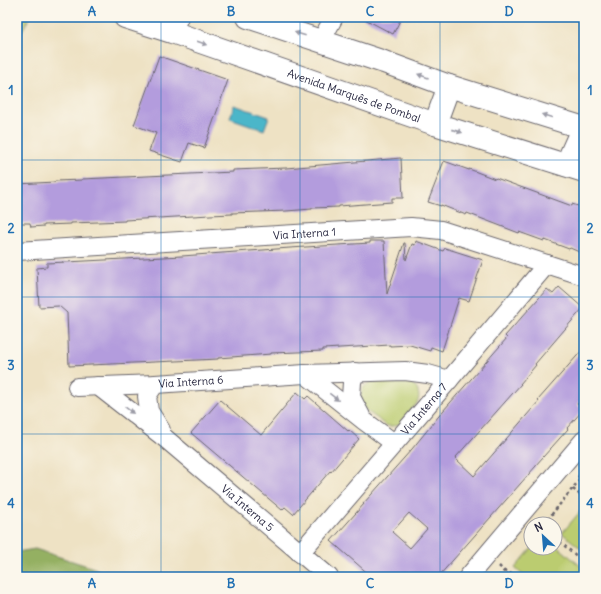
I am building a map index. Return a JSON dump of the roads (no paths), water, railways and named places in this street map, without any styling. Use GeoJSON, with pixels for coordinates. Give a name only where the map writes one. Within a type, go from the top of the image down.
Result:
{"type":"FeatureCollection","features":[{"type":"Feature","properties":{"kind":"main road","name":"Avenida Marquês de Pombal"},"geometry":{"type":"LineString","coordinates":[[125,17],[175,24],[435,124],[575,168]]}},
{"type":"Feature","properties":{"kind":"main road"},"geometry":{"type":"LineString","coordinates":[[248,17],[384,62],[449,86],[583,127],[575,168]]}},
{"type":"Feature","properties":{"kind":"main road"},"geometry":{"type":"LineString","coordinates":[[435,124],[449,86]]}},
{"type":"Feature","properties":{"kind":"street"},"geometry":{"type":"LineString","coordinates":[[321,41],[334,17]]}},
{"type":"Feature","properties":{"kind":"street","name":"Via Interna 1"},"geometry":{"type":"LineString","coordinates":[[17,251],[411,227],[441,230],[584,276]]}},
{"type":"Feature","properties":{"kind":"street","name":"Via Interna 7"},"geometry":{"type":"LineString","coordinates":[[300,553],[547,264]]}},
{"type":"Feature","properties":{"kind":"street","name":"Via Interna 6"},"geometry":{"type":"LineString","coordinates":[[77,387],[155,384],[305,374],[405,371],[428,374],[449,380]]}},
{"type":"Feature","properties":{"kind":"street"},"geometry":{"type":"LineString","coordinates":[[354,372],[351,397],[363,420]]}},
{"type":"Feature","properties":{"kind":"street"},"geometry":{"type":"LineString","coordinates":[[305,374],[394,443]]}},
{"type":"Feature","properties":{"kind":"street","name":"Via Interna 5"},"geometry":{"type":"LineString","coordinates":[[155,384],[147,396],[149,410],[166,439]]}},
{"type":"Feature","properties":{"kind":"street","name":"Via Interna 5"},"geometry":{"type":"LineString","coordinates":[[98,386],[166,439],[329,577]]}},
{"type":"Feature","properties":{"kind":"street"},"geometry":{"type":"LineString","coordinates":[[468,577],[584,440]]}},
{"type":"Feature","properties":{"kind":"water"},"geometry":{"type":"Polygon","coordinates":[[[234,105],[269,117],[264,130],[230,118],[234,105]]]}}]}
